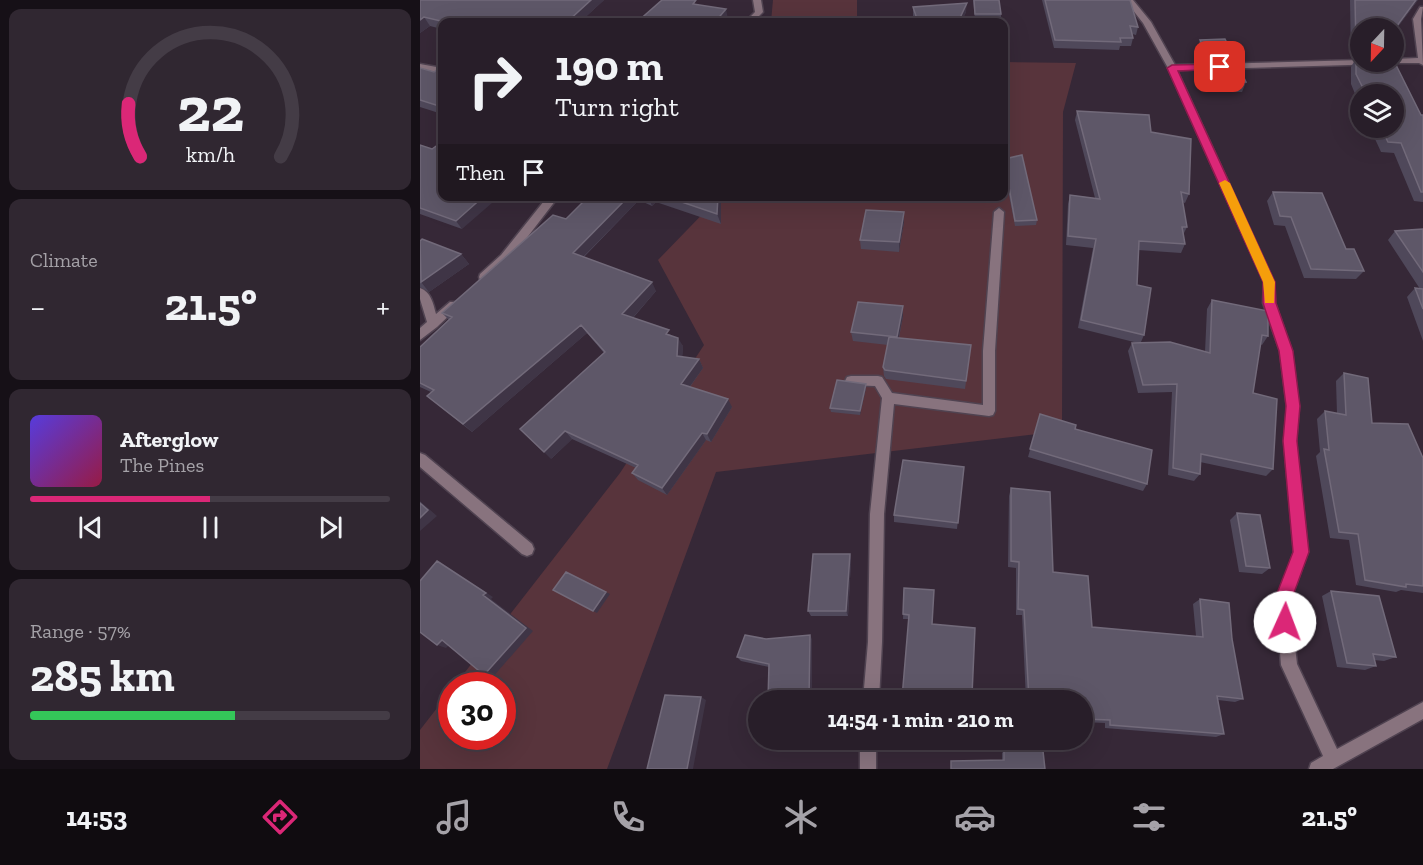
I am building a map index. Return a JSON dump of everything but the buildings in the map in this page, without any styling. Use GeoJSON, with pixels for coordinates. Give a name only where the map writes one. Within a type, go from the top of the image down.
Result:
{"type":"FeatureCollection","features":[{"type":"Feature","properties":{"kind":"street"},"geometry":{"type":"LineString","coordinates":[[753,18],[759,12],[757,0]]}},
{"type":"Feature","properties":{"kind":"street"},"geometry":{"type":"LineString","coordinates":[[1129,0],[1147,22],[1172,68],[1269,282],[1269,303],[1286,351],[1293,406],[1290,441],[1301,552],[1282,601],[1289,665],[1333,759]]}},
{"type":"Feature","properties":{"kind":"street"},"geometry":{"type":"LineString","coordinates":[[1404,61],[1422,62],[1420,19],[1423,9]]}},
{"type":"Feature","properties":{"kind":"street"},"geometry":{"type":"LineString","coordinates":[[1172,68],[1350,63]]}},
{"type":"Feature","properties":{"kind":"street"},"geometry":{"type":"LineString","coordinates":[[420,67],[438,69]]}},
{"type":"Feature","properties":{"kind":"street"},"geometry":{"type":"LineString","coordinates":[[420,335],[505,258],[550,201]]}},
{"type":"Feature","properties":{"kind":"street"},"geometry":{"type":"LineString","coordinates":[[888,398],[989,411],[989,351],[999,212]]}},
{"type":"Feature","properties":{"kind":"street"},"geometry":{"type":"LineString","coordinates":[[420,292],[427,300],[433,324]]}},
{"type":"Feature","properties":{"kind":"street"},"geometry":{"type":"LineString","coordinates":[[851,381],[878,381],[888,398],[877,514],[871,690]]}},
{"type":"Feature","properties":{"kind":"street"},"geometry":{"type":"LineString","coordinates":[[420,459],[527,549]]}},
{"type":"Feature","properties":{"kind":"street"},"geometry":{"type":"LineString","coordinates":[[1317,769],[1423,710]]}},
{"type":"Feature","properties":{"kind":"street"},"geometry":{"type":"LineString","coordinates":[[868,750],[868,769]]}},
{"type":"Feature","properties":{"kind":"shaded area"},"geometry":{"type":"Polygon","coordinates":[[[773,0],[857,0],[857,18],[771,18],[773,0]]]}},
{"type":"Feature","properties":{"kind":"shaded area"},"geometry":{"type":"Polygon","coordinates":[[[1008,62],[1076,63],[1063,112],[1062,431],[716,472],[607,769],[420,769],[420,730],[438,707],[438,750],[516,750],[516,672],[465,672],[620,473],[704,345],[658,260],[715,201],[1008,201],[1008,62]]]}},
{"type":"Feature","properties":{"kind":"slow traffic"},"geometry":{"type":"LineString","coordinates":[[1225,183],[1269,282],[1269,300]]}},
{"type":"Feature","properties":{"kind":"route"},"geometry":{"type":"LineString","coordinates":[[1220,67],[1172,68],[1269,282],[1269,303],[1286,351],[1293,406],[1290,441],[1301,552],[1282,601],[1285,622]]}}]}
